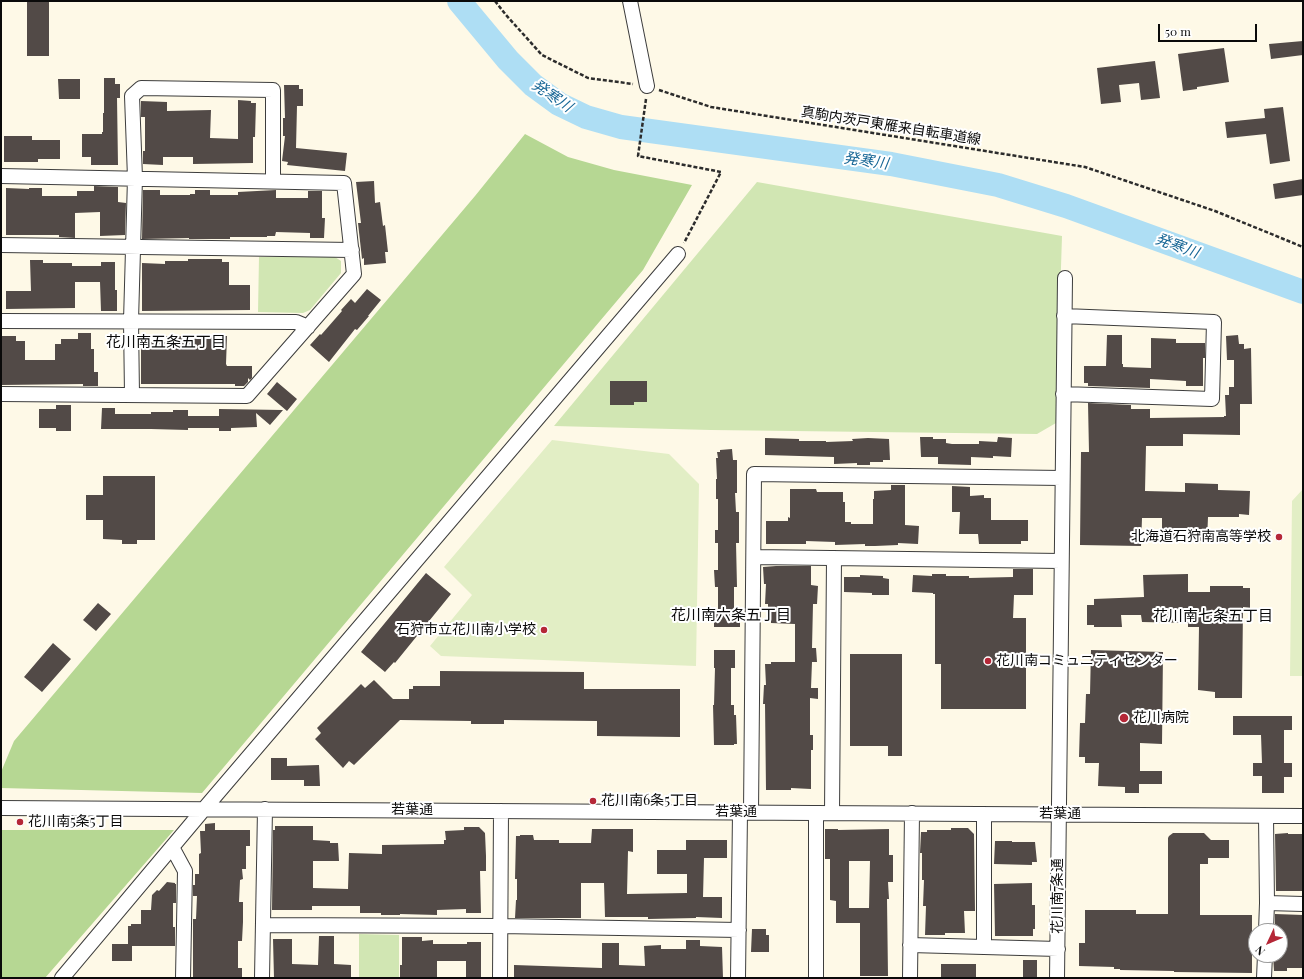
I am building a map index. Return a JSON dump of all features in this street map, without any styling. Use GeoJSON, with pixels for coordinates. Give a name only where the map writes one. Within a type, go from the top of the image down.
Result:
{"type":"FeatureCollection","features":[{"type":"Feature","properties":{"kind":"street"},"geometry":{"type":"LineString","coordinates":[[630,1],[647,86]]}},
{"type":"Feature","properties":{"kind":"street"},"geometry":{"type":"LineString","coordinates":[[132,395],[131,321],[134,178],[132,96],[141,88],[273,90],[273,182]]}},
{"type":"Feature","properties":{"kind":"street"},"geometry":{"type":"LineString","coordinates":[[1,176],[344,183],[354,274],[248,396],[1,394]]}},
{"type":"Feature","properties":{"kind":"street"},"geometry":{"type":"LineString","coordinates":[[1,245],[352,250]]}},
{"type":"Feature","properties":{"kind":"street"},"geometry":{"type":"LineString","coordinates":[[62,978],[204,809],[678,254]]}},
{"type":"Feature","properties":{"kind":"street","name":"花川南7条通"},"geometry":{"type":"LineString","coordinates":[[1057,978],[1065,278]]}},
{"type":"Feature","properties":{"kind":"street"},"geometry":{"type":"LineString","coordinates":[[1063,394],[1212,399],[1214,322],[1064,316]]}},
{"type":"Feature","properties":{"kind":"street"},"geometry":{"type":"LineString","coordinates":[[1,321],[296,322],[308,327]]}},
{"type":"Feature","properties":{"kind":"street"},"geometry":{"type":"LineString","coordinates":[[738,978],[739,930],[746,812],[754,557],[754,474],[1062,478]]}},
{"type":"Feature","properties":{"kind":"street"},"geometry":{"type":"LineString","coordinates":[[754,557],[1061,561]]}},
{"type":"Feature","properties":{"kind":"street"},"geometry":{"type":"LineString","coordinates":[[832,813],[834,558]]}},
{"type":"Feature","properties":{"kind":"street","name":"若葉通"},"geometry":{"type":"LineString","coordinates":[[1,808],[1303,816]]}},
{"type":"Feature","properties":{"kind":"street"},"geometry":{"type":"LineString","coordinates":[[262,978],[265,809]]}},
{"type":"Feature","properties":{"kind":"street"},"geometry":{"type":"LineString","coordinates":[[500,978],[501,811]]}},
{"type":"Feature","properties":{"kind":"street"},"geometry":{"type":"LineString","coordinates":[[816,813],[816,978]]}},
{"type":"Feature","properties":{"kind":"street"},"geometry":{"type":"LineString","coordinates":[[910,978],[912,813]]}},
{"type":"Feature","properties":{"kind":"street"},"geometry":{"type":"LineString","coordinates":[[984,814],[984,947]]}},
{"type":"Feature","properties":{"kind":"street"},"geometry":{"type":"LineString","coordinates":[[1266,816],[1266,923]]}},
{"type":"Feature","properties":{"kind":"street"},"geometry":{"type":"LineString","coordinates":[[172,847],[185,871],[183,978]]}},
{"type":"Feature","properties":{"kind":"street"},"geometry":{"type":"LineString","coordinates":[[1267,903],[1303,904]]}},
{"type":"Feature","properties":{"kind":"street"},"geometry":{"type":"LineString","coordinates":[[263,925],[500,926],[739,930]]}},
{"type":"Feature","properties":{"kind":"street"},"geometry":{"type":"LineString","coordinates":[[910,946],[1058,949]]}},
{"type":"Feature","properties":{"kind":"street"},"geometry":{"type":"LineString","coordinates":[[1264,978],[1265,963]]}},
{"type":"Feature","properties":{"kind":"path","name":"真駒内茨戸東雁来自転車道線"},"geometry":{"type":"LineString","coordinates":[[495,1],[542,56],[588,78],[647,86],[712,108],[1085,167],[1215,211],[1303,247]]}},
{"type":"Feature","properties":{"kind":"path"},"geometry":{"type":"LineString","coordinates":[[645,101],[638,156],[721,172],[678,254]]}},
{"type":"Feature","properties":{"kind":"green space"},"geometry":{"type":"Polygon","coordinates":[[[525,134],[568,157],[614,170],[692,185],[643,270],[202,793],[1,788],[1,772],[14,741],[475,196],[525,134]]]}},
{"type":"Feature","properties":{"kind":"green space"},"geometry":{"type":"Polygon","coordinates":[[[757,182],[1062,236],[1056,423],[1037,434],[711,430],[554,426],[757,182]]]}},
{"type":"Feature","properties":{"kind":"green space"},"geometry":{"type":"Polygon","coordinates":[[[259,257],[335,257],[341,261],[341,273],[310,310],[303,313],[258,312],[259,257]]]}},
{"type":"Feature","properties":{"kind":"green space"},"geometry":{"type":"Polygon","coordinates":[[[552,440],[669,454],[699,484],[696,666],[441,656],[430,646],[472,595],[444,567],[552,440]]]}},
{"type":"Feature","properties":{"kind":"green space"},"geometry":{"type":"Polygon","coordinates":[[[1303,489],[1303,676],[1290,676],[1292,501],[1303,489]]]}},
{"type":"Feature","properties":{"kind":"green space"},"geometry":{"type":"Polygon","coordinates":[[[1,830],[174,830],[45,978],[1,978],[1,830]]]}},
{"type":"Feature","properties":{"kind":"green space"},"geometry":{"type":"Polygon","coordinates":[[[359,934],[399,935],[399,978],[359,978],[359,934]]]}},
{"type":"Feature","properties":{"kind":"building"},"geometry":{"type":"Polygon","coordinates":[[[27,1],[49,1],[49,56],[27,56],[27,1]]]}},
{"type":"Feature","properties":{"kind":"building"},"geometry":{"type":"Polygon","coordinates":[[[1303,41],[1303,55],[1271,59],[1269,44],[1303,41]]]}},
{"type":"Feature","properties":{"kind":"building"},"geometry":{"type":"Polygon","coordinates":[[[1224,48],[1229,82],[1197,87],[1197,89],[1183,91],[1178,54],[1224,48]]]}},
{"type":"Feature","properties":{"kind":"building"},"geometry":{"type":"Polygon","coordinates":[[[1155,61],[1160,98],[1141,100],[1139,83],[1119,85],[1121,102],[1101,104],[1097,68],[1155,61]]]}},
{"type":"Feature","properties":{"kind":"building"},"geometry":{"type":"Polygon","coordinates":[[[104,78],[115,78],[115,84],[120,84],[120,98],[117,98],[118,165],[91,165],[91,157],[82,157],[82,134],[102,134],[103,132],[104,78]]]}},
{"type":"Feature","properties":{"kind":"building"},"geometry":{"type":"Polygon","coordinates":[[[58,79],[80,79],[80,99],[59,99],[58,79]]]}},
{"type":"Feature","properties":{"kind":"building"},"geometry":{"type":"Polygon","coordinates":[[[284,85],[299,85],[299,89],[303,89],[303,106],[297,106],[296,148],[347,153],[345,171],[287,165],[288,162],[282,161],[285,136],[283,136],[283,118],[285,118],[284,85]]]}},
{"type":"Feature","properties":{"kind":"building"},"geometry":{"type":"Polygon","coordinates":[[[238,100],[256,103],[255,137],[253,137],[253,163],[193,164],[193,157],[163,157],[163,165],[143,164],[143,151],[145,151],[145,117],[141,117],[141,101],[167,102],[167,111],[211,110],[210,138],[238,139],[238,100]]]}},
{"type":"Feature","properties":{"kind":"building"},"geometry":{"type":"Polygon","coordinates":[[[1283,107],[1290,161],[1270,164],[1266,134],[1227,138],[1225,122],[1265,118],[1264,109],[1283,107]]]}},
{"type":"Feature","properties":{"kind":"building"},"geometry":{"type":"Polygon","coordinates":[[[4,136],[32,136],[32,140],[60,140],[60,159],[38,159],[38,162],[4,162],[4,136]]]}},
{"type":"Feature","properties":{"kind":"building"},"geometry":{"type":"Polygon","coordinates":[[[1303,179],[1303,195],[1275,199],[1273,184],[1303,179]]]}},
{"type":"Feature","properties":{"kind":"building"},"geometry":{"type":"Polygon","coordinates":[[[374,181],[375,203],[380,202],[383,226],[385,225],[388,252],[385,252],[386,263],[364,265],[358,223],[361,223],[356,182],[374,181]]]}},
{"type":"Feature","properties":{"kind":"building"},"geometry":{"type":"Polygon","coordinates":[[[94,186],[118,187],[118,202],[126,203],[125,235],[100,236],[100,212],[75,213],[75,238],[59,237],[59,235],[6,235],[6,188],[42,188],[42,196],[77,196],[77,191],[94,191],[94,186]]]}},
{"type":"Feature","properties":{"kind":"building"},"geometry":{"type":"Polygon","coordinates":[[[143,190],[160,190],[160,195],[190,195],[195,194],[195,190],[210,190],[210,195],[238,195],[238,192],[276,190],[276,198],[308,198],[308,191],[322,191],[322,218],[325,218],[324,238],[310,238],[310,233],[276,232],[275,236],[230,237],[230,239],[142,239],[143,190]]]}},
{"type":"Feature","properties":{"kind":"building"},"geometry":{"type":"Polygon","coordinates":[[[188,259],[222,259],[222,262],[229,262],[229,285],[250,285],[250,310],[142,311],[142,263],[165,264],[165,261],[188,261],[188,259]]]}},
{"type":"Feature","properties":{"kind":"building"},"geometry":{"type":"Polygon","coordinates":[[[30,260],[43,260],[43,263],[72,263],[72,266],[101,266],[101,262],[115,262],[117,311],[101,311],[100,282],[75,282],[75,308],[6,309],[6,291],[31,291],[30,260]]]}},
{"type":"Feature","properties":{"kind":"building"},"geometry":{"type":"Polygon","coordinates":[[[367,289],[381,300],[357,330],[355,329],[329,362],[310,345],[320,334],[321,335],[351,299],[355,303],[367,289]]]}},
{"type":"Feature","properties":{"kind":"building"},"geometry":{"type":"Polygon","coordinates":[[[78,333],[91,333],[91,349],[94,349],[94,372],[98,372],[98,386],[83,386],[83,384],[1,385],[1,336],[16,336],[16,341],[25,341],[25,360],[55,360],[55,344],[61,344],[61,339],[78,339],[78,333]]]}},
{"type":"Feature","properties":{"kind":"building"},"geometry":{"type":"Polygon","coordinates":[[[1107,335],[1122,335],[1123,367],[1151,368],[1151,338],[1176,339],[1176,343],[1205,343],[1205,358],[1203,358],[1203,386],[1186,386],[1186,381],[1150,379],[1150,388],[1088,386],[1088,383],[1084,383],[1084,366],[1106,366],[1107,335]]]}},
{"type":"Feature","properties":{"kind":"building"},"geometry":{"type":"Polygon","coordinates":[[[1238,335],[1239,344],[1244,344],[1244,349],[1251,348],[1252,404],[1240,404],[1240,435],[1183,434],[1183,446],[1146,446],[1145,491],[1185,492],[1185,483],[1218,484],[1218,490],[1250,491],[1249,515],[1239,514],[1239,517],[1208,517],[1207,541],[1162,540],[1162,518],[1142,518],[1141,546],[1080,545],[1081,452],[1089,452],[1088,403],[1131,405],[1131,409],[1150,409],[1150,418],[1224,417],[1226,416],[1225,395],[1229,395],[1229,387],[1234,387],[1234,360],[1227,360],[1226,336],[1238,335]]]}},
{"type":"Feature","properties":{"kind":"building"},"geometry":{"type":"Polygon","coordinates":[[[166,336],[227,336],[227,366],[252,366],[252,378],[250,380],[248,378],[248,382],[244,386],[235,386],[235,384],[141,384],[141,342],[166,342],[166,336]]]}},
{"type":"Feature","properties":{"kind":"building"},"geometry":{"type":"Polygon","coordinates":[[[610,381],[647,381],[647,402],[634,402],[634,405],[610,405],[610,381]]]}},
{"type":"Feature","properties":{"kind":"building"},"geometry":{"type":"Polygon","coordinates":[[[277,382],[297,399],[287,411],[267,394],[277,382]]]}},
{"type":"Feature","properties":{"kind":"building"},"geometry":{"type":"Polygon","coordinates":[[[56,405],[71,405],[71,431],[56,431],[56,428],[39,428],[39,409],[56,409],[56,405]]]}},
{"type":"Feature","properties":{"kind":"building"},"geometry":{"type":"Polygon","coordinates":[[[102,408],[115,408],[115,414],[151,414],[151,412],[188,410],[188,416],[219,416],[219,409],[283,410],[270,425],[256,413],[257,427],[231,428],[231,431],[219,431],[219,428],[188,428],[188,430],[101,429],[102,408]]]}},
{"type":"Feature","properties":{"kind":"building"},"geometry":{"type":"Polygon","coordinates":[[[920,437],[946,439],[946,443],[952,444],[979,444],[979,441],[997,442],[998,437],[1012,438],[1011,457],[971,457],[971,465],[938,464],[938,457],[921,457],[920,437]]]}},
{"type":"Feature","properties":{"kind":"building"},"geometry":{"type":"Polygon","coordinates":[[[765,438],[799,439],[799,441],[826,442],[853,441],[852,439],[868,438],[889,439],[890,460],[883,460],[883,462],[870,462],[870,465],[857,465],[857,463],[834,464],[834,457],[765,455],[765,438]]]}},
{"type":"Feature","properties":{"kind":"building"},"geometry":{"type":"Polygon","coordinates":[[[732,449],[733,460],[737,460],[737,493],[735,493],[736,512],[739,512],[739,543],[736,543],[737,587],[734,587],[734,612],[740,612],[740,627],[714,627],[714,612],[718,612],[718,587],[715,587],[714,570],[718,570],[718,543],[715,543],[715,530],[718,530],[716,458],[718,458],[717,452],[720,452],[720,450],[732,449]]]}},
{"type":"Feature","properties":{"kind":"building"},"geometry":{"type":"Polygon","coordinates":[[[103,476],[155,476],[155,540],[137,540],[137,544],[122,544],[122,540],[103,539],[103,520],[86,520],[86,495],[103,495],[103,476]]]}},
{"type":"Feature","properties":{"kind":"building"},"geometry":{"type":"Polygon","coordinates":[[[891,485],[905,485],[905,525],[919,526],[918,544],[898,543],[898,545],[865,546],[865,544],[835,545],[835,542],[806,541],[806,544],[766,544],[766,521],[788,521],[788,517],[790,518],[790,489],[816,489],[817,492],[843,492],[843,502],[845,502],[845,522],[851,522],[851,524],[873,524],[874,491],[891,490],[891,485]]]}},
{"type":"Feature","properties":{"kind":"building"},"geometry":{"type":"Polygon","coordinates":[[[952,486],[970,487],[970,496],[984,495],[984,498],[991,498],[991,520],[1028,520],[1028,541],[1021,541],[1021,544],[979,544],[978,534],[959,534],[960,512],[952,512],[952,486]]]}},
{"type":"Feature","properties":{"kind":"building"},"geometry":{"type":"Polygon","coordinates":[[[811,566],[811,585],[818,586],[817,604],[813,604],[812,648],[816,648],[817,662],[812,662],[811,688],[818,688],[818,699],[810,698],[810,735],[813,735],[813,750],[811,750],[811,789],[791,788],[791,790],[766,790],[765,704],[763,704],[764,685],[766,685],[765,664],[771,664],[771,662],[795,662],[795,624],[771,623],[771,613],[768,613],[768,604],[765,604],[766,584],[764,584],[763,567],[811,566]]]}},
{"type":"Feature","properties":{"kind":"building"},"geometry":{"type":"Polygon","coordinates":[[[1013,569],[1033,569],[1033,595],[1014,595],[1013,618],[1026,618],[1026,709],[941,709],[941,664],[935,664],[935,594],[912,592],[913,575],[932,576],[932,574],[946,574],[946,576],[969,576],[969,578],[1013,577],[1013,569]]]}},
{"type":"Feature","properties":{"kind":"building"},"geometry":{"type":"Polygon","coordinates":[[[426,573],[451,594],[395,663],[394,662],[385,672],[361,652],[426,573]]]}},
{"type":"Feature","properties":{"kind":"building"},"geometry":{"type":"Polygon","coordinates":[[[1188,574],[1188,592],[1210,592],[1210,586],[1243,586],[1243,588],[1250,588],[1250,608],[1243,607],[1242,698],[1215,698],[1215,692],[1198,690],[1199,627],[1188,627],[1188,623],[1142,622],[1141,615],[1121,615],[1122,627],[1094,627],[1094,625],[1087,625],[1087,605],[1094,605],[1094,599],[1144,597],[1143,575],[1188,574]]]}},
{"type":"Feature","properties":{"kind":"building"},"geometry":{"type":"Polygon","coordinates":[[[860,575],[883,576],[883,578],[889,579],[889,595],[844,592],[844,577],[860,577],[860,575]]]}},
{"type":"Feature","properties":{"kind":"building"},"geometry":{"type":"Polygon","coordinates":[[[98,603],[111,614],[96,631],[83,620],[98,603]]]}},
{"type":"Feature","properties":{"kind":"building"},"geometry":{"type":"Polygon","coordinates":[[[53,643],[71,659],[42,692],[24,677],[53,643]]]}},
{"type":"Feature","properties":{"kind":"building"},"geometry":{"type":"Polygon","coordinates":[[[714,650],[735,650],[735,668],[731,668],[731,705],[734,705],[734,715],[736,715],[737,744],[734,745],[714,745],[714,650]]]}},
{"type":"Feature","properties":{"kind":"building"},"geometry":{"type":"Polygon","coordinates":[[[1091,650],[1163,652],[1162,744],[1140,743],[1140,771],[1162,771],[1162,784],[1139,784],[1139,793],[1125,793],[1125,787],[1098,786],[1099,763],[1085,763],[1085,757],[1079,757],[1080,723],[1085,723],[1086,694],[1090,694],[1091,650]]]}},
{"type":"Feature","properties":{"kind":"building"},"geometry":{"type":"Polygon","coordinates":[[[850,654],[902,654],[902,756],[888,756],[888,746],[850,746],[850,654]]]}},
{"type":"Feature","properties":{"kind":"building"},"geometry":{"type":"Polygon","coordinates":[[[440,671],[584,672],[584,689],[680,689],[680,737],[597,736],[597,721],[504,720],[504,724],[471,724],[471,721],[400,720],[354,765],[349,761],[343,768],[315,739],[321,733],[317,728],[361,684],[365,688],[374,680],[393,699],[409,699],[409,689],[413,689],[413,686],[440,686],[440,671]]]}},
{"type":"Feature","properties":{"kind":"building"},"geometry":{"type":"Polygon","coordinates":[[[1233,716],[1292,716],[1292,730],[1284,730],[1284,763],[1292,763],[1292,777],[1284,777],[1284,793],[1262,793],[1262,776],[1253,776],[1253,763],[1262,763],[1261,735],[1233,735],[1233,716]]]}},
{"type":"Feature","properties":{"kind":"building"},"geometry":{"type":"Polygon","coordinates":[[[271,758],[287,758],[287,766],[319,765],[320,786],[304,786],[304,780],[271,780],[271,758]]]}},
{"type":"Feature","properties":{"kind":"building"},"geometry":{"type":"Polygon","coordinates":[[[215,823],[215,830],[250,830],[250,846],[246,846],[246,869],[242,869],[243,879],[240,880],[239,902],[243,902],[243,922],[242,941],[238,941],[238,968],[242,968],[242,978],[193,978],[193,919],[196,919],[197,896],[193,896],[193,885],[195,885],[195,874],[199,874],[199,854],[201,853],[200,831],[205,831],[205,824],[215,823]]]}},
{"type":"Feature","properties":{"kind":"building"},"geometry":{"type":"Polygon","coordinates":[[[275,826],[313,826],[313,840],[338,843],[339,861],[313,861],[313,888],[348,889],[349,853],[382,854],[382,845],[444,844],[444,840],[446,840],[445,831],[464,830],[464,827],[479,827],[485,833],[486,856],[486,871],[480,871],[481,913],[466,913],[466,909],[437,910],[437,915],[381,915],[381,913],[360,913],[360,906],[312,906],[312,910],[272,910],[273,830],[275,830],[275,826]]]}},
{"type":"Feature","properties":{"kind":"building"},"geometry":{"type":"Polygon","coordinates":[[[951,828],[968,828],[974,834],[975,911],[964,911],[965,933],[925,935],[926,906],[923,906],[924,880],[922,880],[922,853],[920,853],[921,832],[927,832],[927,830],[951,830],[951,828]]]}},
{"type":"Feature","properties":{"kind":"building"},"geometry":{"type":"Polygon","coordinates":[[[592,829],[633,829],[633,852],[628,851],[627,894],[687,893],[687,874],[657,874],[657,850],[686,850],[686,840],[727,840],[727,858],[704,858],[703,897],[722,897],[722,918],[696,917],[648,919],[648,917],[605,917],[604,883],[581,883],[581,918],[515,918],[517,900],[517,879],[515,879],[516,836],[533,835],[534,840],[559,840],[559,843],[591,843],[592,829]]]}},
{"type":"Feature","properties":{"kind":"building"},"geometry":{"type":"Polygon","coordinates":[[[825,829],[889,829],[889,855],[893,855],[893,882],[888,882],[889,899],[887,899],[888,976],[860,976],[860,923],[836,923],[836,901],[830,900],[830,859],[825,859],[825,829]],[[849,861],[849,908],[869,908],[870,861],[849,861]]]}},
{"type":"Feature","properties":{"kind":"building"},"geometry":{"type":"Polygon","coordinates":[[[1173,833],[1204,833],[1211,840],[1229,840],[1229,858],[1208,858],[1208,864],[1200,864],[1200,915],[1252,915],[1252,923],[1248,923],[1248,963],[1252,963],[1252,973],[1120,970],[1114,969],[1114,967],[1079,966],[1079,943],[1085,943],[1085,910],[1136,910],[1136,914],[1168,914],[1169,836],[1173,833]]]}},
{"type":"Feature","properties":{"kind":"building"},"geometry":{"type":"Polygon","coordinates":[[[1275,834],[1303,834],[1303,891],[1276,891],[1275,834]]]}},
{"type":"Feature","properties":{"kind":"building"},"geometry":{"type":"Polygon","coordinates":[[[995,841],[1035,842],[1037,862],[1032,862],[1032,865],[994,864],[995,841]]]}},
{"type":"Feature","properties":{"kind":"building"},"geometry":{"type":"Polygon","coordinates":[[[167,882],[176,884],[176,903],[173,903],[175,946],[132,946],[132,961],[112,961],[112,944],[128,944],[128,926],[131,926],[131,924],[141,924],[141,910],[151,910],[152,895],[157,890],[159,891],[167,882]]]}},
{"type":"Feature","properties":{"kind":"building"},"geometry":{"type":"Polygon","coordinates":[[[1032,883],[1032,905],[1035,905],[1035,929],[1033,929],[1033,936],[995,936],[994,884],[1032,883]]]}},
{"type":"Feature","properties":{"kind":"building"},"geometry":{"type":"Polygon","coordinates":[[[1275,914],[1303,915],[1303,968],[1287,968],[1287,971],[1274,971],[1274,963],[1288,963],[1288,923],[1275,923],[1275,914]]]}},
{"type":"Feature","properties":{"kind":"building"},"geometry":{"type":"Polygon","coordinates":[[[752,929],[766,929],[766,935],[769,935],[769,952],[751,952],[752,929]]]}},
{"type":"Feature","properties":{"kind":"building"},"geometry":{"type":"Polygon","coordinates":[[[319,936],[334,936],[334,964],[351,965],[351,978],[274,978],[273,939],[292,939],[292,964],[318,965],[319,936]]]}},
{"type":"Feature","properties":{"kind":"building"},"geometry":{"type":"Polygon","coordinates":[[[402,937],[422,937],[422,941],[433,940],[433,944],[467,944],[467,942],[481,942],[481,978],[466,978],[466,961],[437,961],[437,978],[400,978],[400,965],[402,965],[402,937]]]}},
{"type":"Feature","properties":{"kind":"building"},"geometry":{"type":"Polygon","coordinates":[[[686,940],[700,940],[700,946],[722,947],[723,978],[514,978],[514,965],[602,968],[602,943],[619,943],[619,965],[645,966],[644,946],[661,945],[661,949],[686,949],[686,940]]]}},
{"type":"Feature","properties":{"kind":"building"},"geometry":{"type":"Polygon","coordinates":[[[1023,960],[1037,960],[1037,978],[1023,978],[1023,960]]]}},
{"type":"Feature","properties":{"kind":"building"},"geometry":{"type":"Polygon","coordinates":[[[941,964],[976,964],[976,978],[941,978],[941,964]]]}},
{"type":"Feature","properties":{"kind":"waterway","name":"発寒川"},"geometry":{"type":"LineString","coordinates":[[459,1],[508,60],[533,85],[559,104],[586,117],[621,127],[891,164],[998,185],[1066,206],[1303,292]]}},
{"type":"Feature","properties":{"kind":"place","name":"北海道石狩南高等学校"},"geometry":{"type":"Point","coordinates":[1279,537]}},
{"type":"Feature","properties":{"kind":"place","name":"石狩市立花川南小学校"},"geometry":{"type":"Point","coordinates":[544,630]}},
{"type":"Feature","properties":{"kind":"place","name":"花川南コミュニティセンター"},"geometry":{"type":"Point","coordinates":[988,661]}},
{"type":"Feature","properties":{"kind":"place","name":"花川病院"},"geometry":{"type":"Point","coordinates":[1124,718]}},
{"type":"Feature","properties":{"kind":"place","name":"花川南6条5丁目"},"geometry":{"type":"Point","coordinates":[593,801]}},
{"type":"Feature","properties":{"kind":"place","name":"花川南5条5丁目"},"geometry":{"type":"Point","coordinates":[20,822]}},
{"type":"Feature","properties":{"kind":"district","name":"花川南五条五丁目"},"geometry":{"type":"Point","coordinates":[166,342]}},
{"type":"Feature","properties":{"kind":"district","name":"花川南六条五丁目"},"geometry":{"type":"Point","coordinates":[731,615]}},
{"type":"Feature","properties":{"kind":"district","name":"花川南七条五丁目"},"geometry":{"type":"Point","coordinates":[1213,616]}}]}
